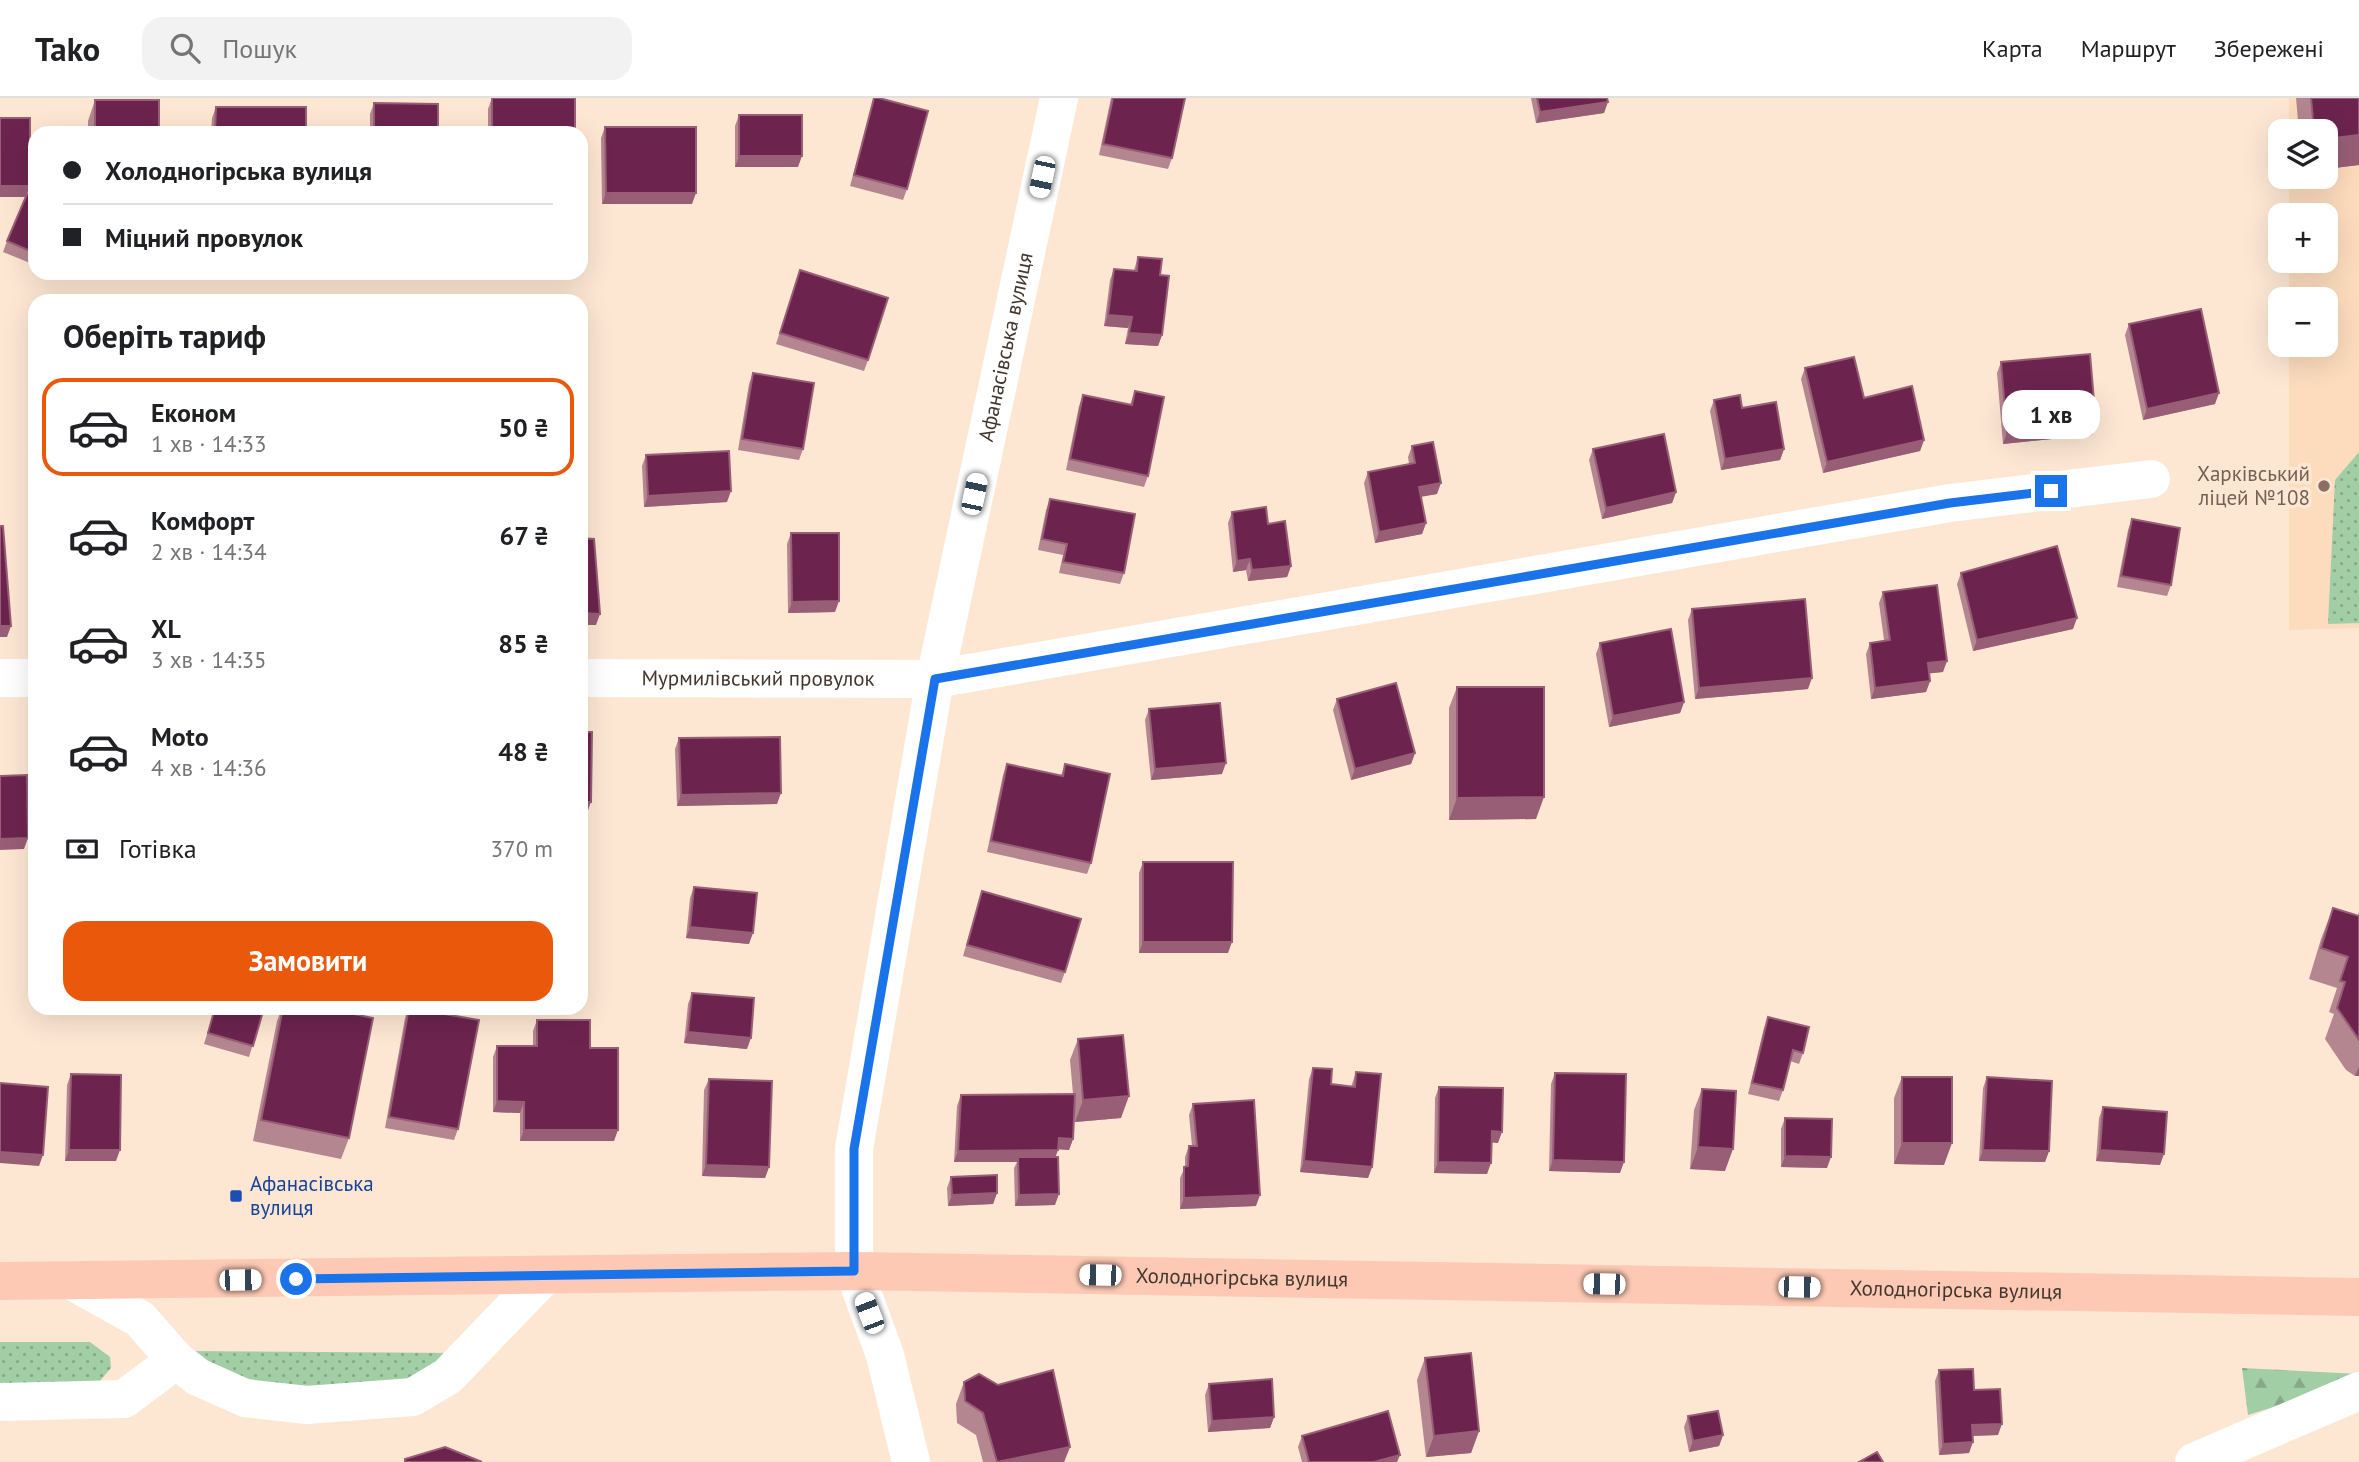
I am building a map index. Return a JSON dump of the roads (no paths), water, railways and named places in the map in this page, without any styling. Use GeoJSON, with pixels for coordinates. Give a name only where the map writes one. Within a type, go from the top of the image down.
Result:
{"type":"FeatureCollection","features":[{"type":"Feature","properties":{"kind":"main road","name":"Холодногірська вулиця"},"geometry":{"type":"LineString","coordinates":[[0,1281],[854,1271],[2359,1297]]}},
{"type":"Feature","properties":{"kind":"street","name":"Афанасівська вулиця"},"geometry":{"type":"LineString","coordinates":[[911,1462],[885,1355],[854,1271],[854,1149],[935,679],[1059,98]]}},
{"type":"Feature","properties":{"kind":"street","name":"Мурмилівський провулок"},"geometry":{"type":"LineString","coordinates":[[588,678],[935,679],[1950,503],[2151,479]]}},
{"type":"Feature","properties":{"kind":"street"},"geometry":{"type":"LineString","coordinates":[[0,678],[28,678]]}},
{"type":"Feature","properties":{"kind":"street"},"geometry":{"type":"LineString","coordinates":[[70,1280],[141,1319],[176,1360],[198,1377],[245,1398],[307,1405],[413,1397],[448,1376],[545,1275]]}},
{"type":"Feature","properties":{"kind":"street"},"geometry":{"type":"LineString","coordinates":[[0,1402],[124,1399],[176,1360]]}},
{"type":"Feature","properties":{"kind":"street"},"geometry":{"type":"LineString","coordinates":[[2194,1462],[2359,1391]]}},
{"type":"Feature","properties":{"kind":"place","name":"Харківський ліцей №108"},"geometry":{"type":"Point","coordinates":[2324,486]}},
{"type":"Feature","properties":{"kind":"place","name":"Афанасівська вулиця"},"geometry":{"type":"Point","coordinates":[236,1196]}}]}
